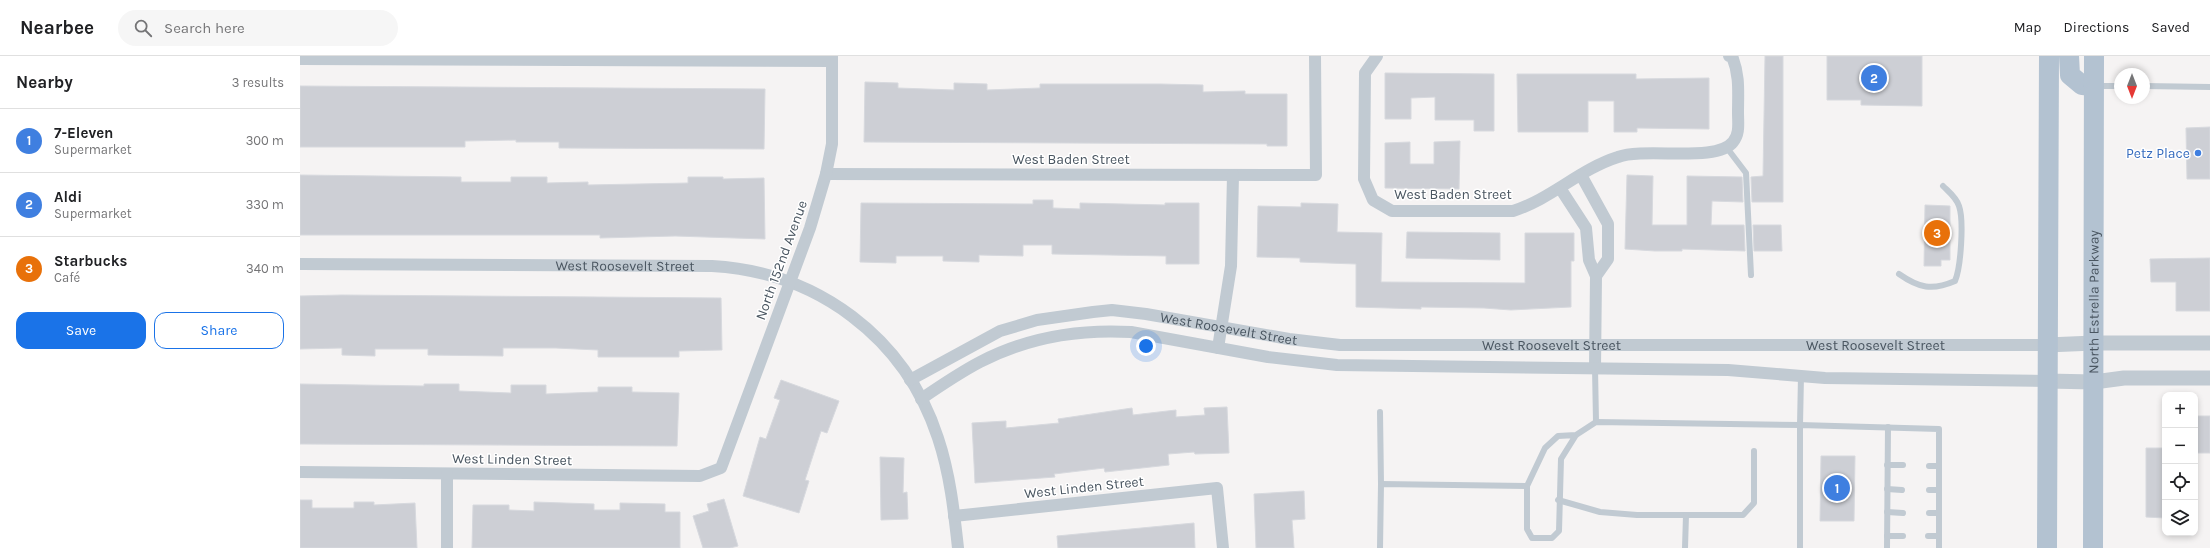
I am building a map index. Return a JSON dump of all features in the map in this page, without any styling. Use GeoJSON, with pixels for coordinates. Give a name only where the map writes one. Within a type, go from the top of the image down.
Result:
{"type":"FeatureCollection","features":[{"type":"Feature","properties":{"kind":"main road"},"geometry":{"type":"LineString","coordinates":[[2047,548],[2049,56]]}},
{"type":"Feature","properties":{"kind":"main road"},"geometry":{"type":"LineString","coordinates":[[2069,56],[2070,75],[2082,85],[2094,86]]}},
{"type":"Feature","properties":{"kind":"main road","name":"North Estrella Parkway"},"geometry":{"type":"LineString","coordinates":[[2093,548],[2094,56]]}},
{"type":"Feature","properties":{"kind":"street","name":"West Baden Street"},"geometry":{"type":"LineString","coordinates":[[826,174],[1316,175],[1315,56]]}},
{"type":"Feature","properties":{"kind":"street"},"geometry":{"type":"LineString","coordinates":[[1730,145],[1738,132],[1739,72],[1731,56]]}},
{"type":"Feature","properties":{"kind":"street"},"geometry":{"type":"LineString","coordinates":[[300,59],[832,59]]}},
{"type":"Feature","properties":{"kind":"street","name":"North 152nd Avenue"},"geometry":{"type":"LineString","coordinates":[[721,468],[810,228],[826,174],[832,144],[832,59]]}},
{"type":"Feature","properties":{"kind":"street","name":"West Baden Street"},"geometry":{"type":"LineString","coordinates":[[1374,59],[1366,73],[1364,179],[1373,200],[1392,211],[1513,211],[1529,206],[1618,156],[1642,152],[1705,153],[1730,145]]}},
{"type":"Feature","properties":{"kind":"street"},"geometry":{"type":"LineString","coordinates":[[1218,348],[1231,266],[1233,175]]}},
{"type":"Feature","properties":{"kind":"street"},"geometry":{"type":"LineString","coordinates":[[1582,175],[1608,224],[1608,259],[1596,276]]}},
{"type":"Feature","properties":{"kind":"street"},"geometry":{"type":"LineString","coordinates":[[1560,188],[1584,224],[1589,260],[1596,276],[1595,368]]}},
{"type":"Feature","properties":{"kind":"street"},"geometry":{"type":"LineString","coordinates":[[1584,224],[1604,215]]}},
{"type":"Feature","properties":{"kind":"street","name":"West Roosevelt Street"},"geometry":{"type":"LineString","coordinates":[[300,264],[712,266],[735,267],[790,281],[822,296],[862,323],[890,351],[910,380],[921,399],[938,437],[946,465],[958,548]]}},
{"type":"Feature","properties":{"kind":"street","name":"West Roosevelt Street"},"geometry":{"type":"LineString","coordinates":[[910,380],[1000,331],[1037,320],[1068,314],[1123,311],[1222,327],[1289,340],[1340,345],[2047,345],[2094,343],[2210,343]]}},
{"type":"Feature","properties":{"kind":"street","name":"West Roosevelt Street"},"geometry":{"type":"LineString","coordinates":[[921,399],[964,372],[998,354],[1039,340],[1096,332],[1131,332],[1299,362],[1337,365],[1728,370],[1825,378],[2094,382],[2124,378],[2210,378]]}},
{"type":"Feature","properties":{"kind":"street","name":"West Linden Street"},"geometry":{"type":"LineString","coordinates":[[300,472],[700,476],[721,468]]}},
{"type":"Feature","properties":{"kind":"street"},"geometry":{"type":"LineString","coordinates":[[447,474],[447,548]]}},
{"type":"Feature","properties":{"kind":"street","name":"West Linden Street"},"geometry":{"type":"LineString","coordinates":[[954,516],[1217,488],[1223,548]]}},
{"type":"Feature","properties":{"kind":"lane"},"geometry":{"type":"LineString","coordinates":[[2094,86],[2114,86]]}},
{"type":"Feature","properties":{"kind":"lane"},"geometry":{"type":"LineString","coordinates":[[2150,86],[2210,87]]}},
{"type":"Feature","properties":{"kind":"lane"},"geometry":{"type":"LineString","coordinates":[[1730,145],[1746,173],[1752,275]]}},
{"type":"Feature","properties":{"kind":"lane"},"geometry":{"type":"LineString","coordinates":[[1899,274],[1912,284],[1926,287],[1943,286],[1955,281],[1959,272],[1961,253],[1959,207],[1955,197],[1943,186]]}},
{"type":"Feature","properties":{"kind":"lane"},"geometry":{"type":"LineString","coordinates":[[1595,368],[1596,422]]}},
{"type":"Feature","properties":{"kind":"lane"},"geometry":{"type":"LineString","coordinates":[[1800,548],[1801,376]]}},
{"type":"Feature","properties":{"kind":"lane"},"geometry":{"type":"LineString","coordinates":[[1380,412],[1380,548]]}},
{"type":"Feature","properties":{"kind":"lane"},"geometry":{"type":"LineString","coordinates":[[1576,435],[1558,436],[1545,448],[1527,486],[1527,529],[1532,538],[1552,538],[1559,530],[1558,500],[1561,459],[1576,435],[1596,422],[1939,429],[1939,548]]}},
{"type":"Feature","properties":{"kind":"lane"},"geometry":{"type":"LineString","coordinates":[[1887,548],[1888,427]]}},
{"type":"Feature","properties":{"kind":"lane"},"geometry":{"type":"LineString","coordinates":[[1558,500],[1600,512],[1743,515],[1754,503],[1754,451]]}},
{"type":"Feature","properties":{"kind":"lane"},"geometry":{"type":"LineString","coordinates":[[1887,466],[1903,466]]}},
{"type":"Feature","properties":{"kind":"lane"},"geometry":{"type":"LineString","coordinates":[[1928,466],[1938,466]]}},
{"type":"Feature","properties":{"kind":"lane"},"geometry":{"type":"LineString","coordinates":[[1381,484],[1527,486]]}},
{"type":"Feature","properties":{"kind":"lane"},"geometry":{"type":"LineString","coordinates":[[1887,490],[1902,490]]}},
{"type":"Feature","properties":{"kind":"lane"},"geometry":{"type":"LineString","coordinates":[[1929,490],[1939,490]]}},
{"type":"Feature","properties":{"kind":"lane"},"geometry":{"type":"LineString","coordinates":[[1887,512],[1903,513]]}},
{"type":"Feature","properties":{"kind":"lane"},"geometry":{"type":"LineString","coordinates":[[1929,513],[1939,513]]}},
{"type":"Feature","properties":{"kind":"lane"},"geometry":{"type":"LineString","coordinates":[[1685,548],[1686,515]]}},
{"type":"Feature","properties":{"kind":"lane"},"geometry":{"type":"LineString","coordinates":[[1887,536],[1903,536]]}},
{"type":"Feature","properties":{"kind":"lane"},"geometry":{"type":"LineString","coordinates":[[1928,536],[1939,536]]}},
{"type":"Feature","properties":{"kind":"building"},"geometry":{"type":"Polygon","coordinates":[[[1765,56],[1783,56],[1783,202],[1752,202],[1751,177],[1763,176],[1765,56]]]}},
{"type":"Feature","properties":{"kind":"building"},"geometry":{"type":"Polygon","coordinates":[[[1827,56],[1922,56],[1922,106],[1861,105],[1861,100],[1827,100],[1827,56]]]}},
{"type":"Feature","properties":{"kind":"building"},"geometry":{"type":"Polygon","coordinates":[[[1385,73],[1494,74],[1494,131],[1474,131],[1474,120],[1435,120],[1435,97],[1411,98],[1411,119],[1385,119],[1385,73]]]}},
{"type":"Feature","properties":{"kind":"building"},"geometry":{"type":"Polygon","coordinates":[[[1517,74],[1636,74],[1636,79],[1709,78],[1709,129],[1637,128],[1637,132],[1614,132],[1614,101],[1588,101],[1588,132],[1518,132],[1517,74]]]}},
{"type":"Feature","properties":{"kind":"building"},"geometry":{"type":"Polygon","coordinates":[[[865,82],[898,83],[898,88],[954,90],[954,83],[987,84],[987,90],[1040,88],[1040,84],[1203,85],[1203,92],[1245,91],[1245,94],[1287,94],[1287,146],[1267,146],[1267,144],[864,142],[865,82]]]}},
{"type":"Feature","properties":{"kind":"building"},"geometry":{"type":"Polygon","coordinates":[[[300,86],[765,89],[764,149],[559,148],[559,142],[516,142],[516,140],[465,141],[465,147],[300,147],[300,86]]]}},
{"type":"Feature","properties":{"kind":"building","name":"Petz Place"},"geometry":{"type":"Polygon","coordinates":[[[2210,127],[2210,179],[2187,179],[2186,128],[2210,127]]]}},
{"type":"Feature","properties":{"kind":"building"},"geometry":{"type":"Polygon","coordinates":[[[1460,141],[1459,189],[1385,188],[1385,143],[1410,142],[1410,164],[1434,164],[1434,142],[1460,141]]]}},
{"type":"Feature","properties":{"kind":"building"},"geometry":{"type":"Polygon","coordinates":[[[300,175],[461,177],[461,182],[511,182],[511,177],[547,177],[547,183],[588,182],[588,185],[688,183],[688,177],[723,177],[723,179],[764,178],[765,239],[675,236],[600,238],[600,235],[300,235],[300,175]]]}},
{"type":"Feature","properties":{"kind":"building"},"geometry":{"type":"Polygon","coordinates":[[[1627,175],[1653,176],[1652,225],[1687,225],[1687,176],[1742,177],[1743,202],[1712,201],[1711,225],[1744,225],[1745,251],[1682,249],[1682,251],[1655,251],[1625,249],[1627,175]]]}},
{"type":"Feature","properties":{"kind":"building"},"geometry":{"type":"Polygon","coordinates":[[[1033,200],[1053,200],[1053,208],[1080,209],[1080,203],[1165,205],[1165,203],[1199,203],[1199,264],[1166,264],[1166,256],[1052,254],[1052,245],[1023,245],[1023,256],[979,255],[979,262],[943,261],[943,256],[896,256],[896,263],[860,262],[861,203],[1033,204],[1033,200]]]}},
{"type":"Feature","properties":{"kind":"building"},"geometry":{"type":"Polygon","coordinates":[[[1301,203],[1338,204],[1337,232],[1382,233],[1381,282],[1525,283],[1525,233],[1574,233],[1574,261],[1571,261],[1571,307],[1511,310],[1484,308],[1421,307],[1421,309],[1356,307],[1356,264],[1300,262],[1300,258],[1257,257],[1258,206],[1301,207],[1301,203]]]}},
{"type":"Feature","properties":{"kind":"building"},"geometry":{"type":"Polygon","coordinates":[[[1925,205],[1950,206],[1950,260],[1941,260],[1941,266],[1924,266],[1925,205]]]}},
{"type":"Feature","properties":{"kind":"building"},"geometry":{"type":"Polygon","coordinates":[[[1753,225],[1781,225],[1782,251],[1754,251],[1753,225]]]}},
{"type":"Feature","properties":{"kind":"building"},"geometry":{"type":"Polygon","coordinates":[[[1407,232],[1500,233],[1500,260],[1406,258],[1407,232]]]}},
{"type":"Feature","properties":{"kind":"building"},"geometry":{"type":"Polygon","coordinates":[[[2210,258],[2210,311],[2176,311],[2176,282],[2151,282],[2150,259],[2210,258]]]}},
{"type":"Feature","properties":{"kind":"building"},"geometry":{"type":"Polygon","coordinates":[[[300,296],[721,298],[722,350],[679,351],[679,357],[598,357],[598,350],[556,348],[503,348],[503,356],[428,355],[428,349],[375,349],[375,356],[342,355],[342,348],[300,349],[300,296]]]}},
{"type":"Feature","properties":{"kind":"building"},"geometry":{"type":"Polygon","coordinates":[[[781,380],[839,401],[827,433],[821,431],[805,480],[809,481],[799,513],[743,496],[760,437],[766,439],[780,400],[774,398],[781,380]]]}},
{"type":"Feature","properties":{"kind":"building"},"geometry":{"type":"Polygon","coordinates":[[[300,384],[424,386],[424,384],[459,384],[459,391],[511,393],[511,385],[546,385],[546,394],[598,392],[598,387],[632,387],[632,392],[679,393],[677,446],[300,444],[300,384]]]}},
{"type":"Feature","properties":{"kind":"building"},"geometry":{"type":"Polygon","coordinates":[[[1227,407],[1229,453],[1195,454],[1194,452],[1168,454],[1169,465],[1105,472],[1104,468],[1054,474],[1055,477],[975,483],[972,423],[1006,421],[1006,428],[1059,423],[1058,419],[1132,408],[1133,415],[1176,410],[1176,417],[1205,415],[1204,408],[1227,407]]]}},
{"type":"Feature","properties":{"kind":"building"},"geometry":{"type":"Polygon","coordinates":[[[2198,416],[2210,416],[2210,453],[2198,453],[2198,416]]]}},
{"type":"Feature","properties":{"kind":"building"},"geometry":{"type":"Polygon","coordinates":[[[2146,448],[2162,448],[2162,518],[2146,517],[2146,448]]]}},
{"type":"Feature","properties":{"kind":"building"},"geometry":{"type":"Polygon","coordinates":[[[1821,456],[1855,456],[1854,521],[1820,521],[1821,456]]]}},
{"type":"Feature","properties":{"kind":"building"},"geometry":{"type":"Polygon","coordinates":[[[880,457],[904,458],[903,493],[907,492],[908,519],[881,520],[880,457]]]}},
{"type":"Feature","properties":{"kind":"building"},"geometry":{"type":"Polygon","coordinates":[[[1304,491],[1305,519],[1292,520],[1294,548],[1256,548],[1254,494],[1304,491]]]}},
{"type":"Feature","properties":{"kind":"building"},"geometry":{"type":"Polygon","coordinates":[[[724,499],[738,546],[730,548],[703,548],[693,516],[709,511],[707,504],[724,499]]]}},
{"type":"Feature","properties":{"kind":"building"},"geometry":{"type":"Polygon","coordinates":[[[300,500],[312,500],[312,508],[354,508],[354,502],[374,502],[374,505],[415,503],[417,548],[300,548],[300,500]]]}},
{"type":"Feature","properties":{"kind":"building"},"geometry":{"type":"Polygon","coordinates":[[[534,502],[594,504],[594,510],[620,510],[620,503],[665,504],[665,512],[680,512],[680,548],[472,548],[473,505],[509,505],[509,510],[534,511],[534,502]]]}},
{"type":"Feature","properties":{"kind":"building"},"geometry":{"type":"Polygon","coordinates":[[[1194,523],[1195,548],[1058,548],[1057,536],[1194,523]]]}},
{"type":"Feature","properties":{"kind":"place","name":"Aldi"},"geometry":{"type":"Point","coordinates":[1874,78]}},
{"type":"Feature","properties":{"kind":"place","name":"Petz Place"},"geometry":{"type":"Point","coordinates":[2198,153]}},
{"type":"Feature","properties":{"kind":"place","name":"Starbucks"},"geometry":{"type":"Point","coordinates":[1937,233]}},
{"type":"Feature","properties":{"kind":"place","name":"7-Eleven"},"geometry":{"type":"Point","coordinates":[1837,488]}}]}
